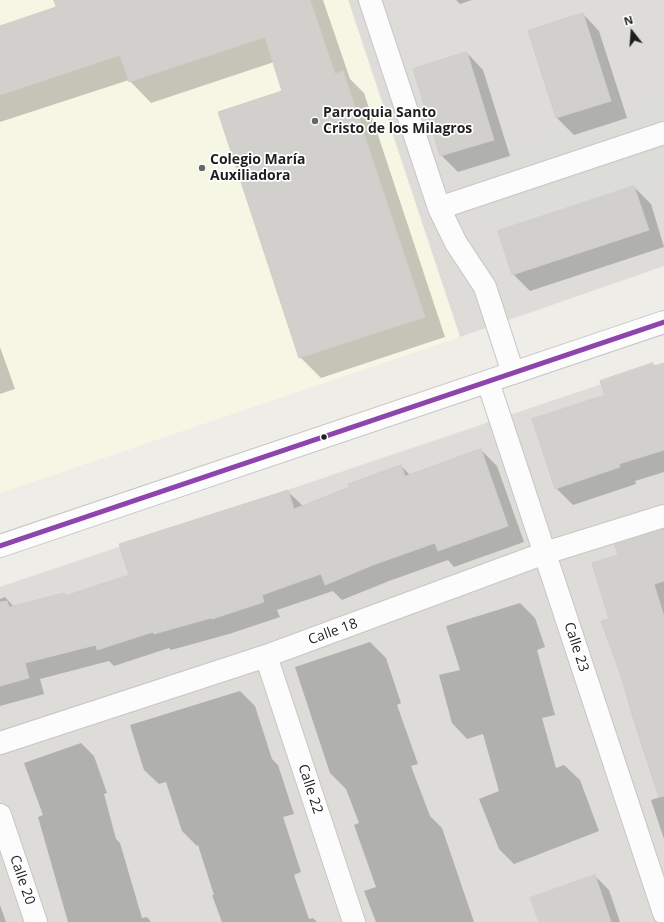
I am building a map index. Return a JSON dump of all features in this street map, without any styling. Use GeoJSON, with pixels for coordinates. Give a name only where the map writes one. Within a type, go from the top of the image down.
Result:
{"type":"FeatureCollection","features":[{"type":"Feature","properties":{"kind":"street"},"geometry":{"type":"LineString","coordinates":[[370,0],[439,208],[456,243],[485,287],[513,373]]}},
{"type":"Feature","properties":{"kind":"street"},"geometry":{"type":"LineString","coordinates":[[439,208],[664,133]]}},
{"type":"Feature","properties":{"kind":"street"},"geometry":{"type":"LineString","coordinates":[[0,546],[664,322]]}},
{"type":"Feature","properties":{"kind":"street","name":"Calle 23"},"geometry":{"type":"LineString","coordinates":[[488,382],[664,913]]}},
{"type":"Feature","properties":{"kind":"street","name":"Calle 18"},"geometry":{"type":"LineString","coordinates":[[0,743],[266,656],[545,554],[664,516]]}},
{"type":"Feature","properties":{"kind":"street","name":"Calle 22"},"geometry":{"type":"LineString","coordinates":[[266,656],[354,922]]}},
{"type":"Feature","properties":{"kind":"street","name":"Calle 20"},"geometry":{"type":"LineString","coordinates":[[0,815],[36,922]]}},
{"type":"Feature","properties":{"kind":"shaded area","name":"Colegio María Auxiliadora"},"geometry":{"type":"Polygon","coordinates":[[[0,0],[348,0],[460,337],[0,493],[0,0]]]}},
{"type":"Feature","properties":{"kind":"shaded area"},"geometry":{"type":"Polygon","coordinates":[[[348,0],[664,0],[664,266],[460,337],[348,0]]]}},
{"type":"Feature","properties":{"kind":"shaded area"},"geometry":{"type":"Polygon","coordinates":[[[664,101],[664,176],[496,232],[473,164],[664,101]]]}},
{"type":"Feature","properties":{"kind":"shaded area"},"geometry":{"type":"Polygon","coordinates":[[[664,363],[664,922],[0,922],[0,587],[664,363]]]}},
{"type":"Feature","properties":{"kind":"building"},"geometry":{"type":"Polygon","coordinates":[[[54,0],[310,0],[335,74],[343,71],[425,317],[299,358],[218,112],[282,91],[265,37],[129,82],[120,55],[0,95],[0,26],[56,7],[54,0]]]}},
{"type":"Feature","properties":{"kind":"building"},"geometry":{"type":"Polygon","coordinates":[[[583,13],[611,101],[556,118],[528,31],[583,13]]]}},
{"type":"Feature","properties":{"kind":"building"},"geometry":{"type":"Polygon","coordinates":[[[467,52],[494,140],[440,156],[413,69],[467,52]]]}},
{"type":"Feature","properties":{"kind":"building"},"geometry":{"type":"Polygon","coordinates":[[[634,186],[649,230],[512,275],[498,231],[634,186]]]}},
{"type":"Feature","properties":{"kind":"building"},"geometry":{"type":"Polygon","coordinates":[[[653,363],[654,366],[664,363],[664,450],[619,464],[620,467],[555,489],[532,419],[605,395],[600,381],[653,363]]]}},
{"type":"Feature","properties":{"kind":"building"},"geometry":{"type":"Polygon","coordinates":[[[481,449],[508,526],[438,551],[435,543],[373,565],[325,585],[321,574],[262,595],[264,602],[212,619],[211,618],[154,634],[153,632],[97,650],[96,645],[25,663],[29,678],[0,686],[0,602],[7,601],[9,607],[64,593],[65,596],[129,575],[119,544],[288,490],[294,509],[350,487],[348,484],[401,465],[405,476],[481,449]]]}},
{"type":"Feature","properties":{"kind":"building"},"geometry":{"type":"Polygon","coordinates":[[[664,529],[664,581],[654,584],[664,617],[664,796],[659,797],[621,676],[601,621],[609,619],[592,563],[618,555],[614,544],[664,529]]]}},
{"type":"Feature","properties":{"kind":"building"},"geometry":{"type":"Polygon","coordinates":[[[595,875],[611,922],[539,922],[530,898],[595,875]]]}},
{"type":"Feature","properties":{"kind":"transit line"},"geometry":{"type":"LineString","coordinates":[[0,546],[664,322]]}},
{"type":"Feature","properties":{"kind":"place","name":"Parroquia Santo Cristo de los Milagros"},"geometry":{"type":"Point","coordinates":[315,121]}},
{"type":"Feature","properties":{"kind":"place","name":"Colegio María Auxiliadora"},"geometry":{"type":"Point","coordinates":[202,168]}}]}
